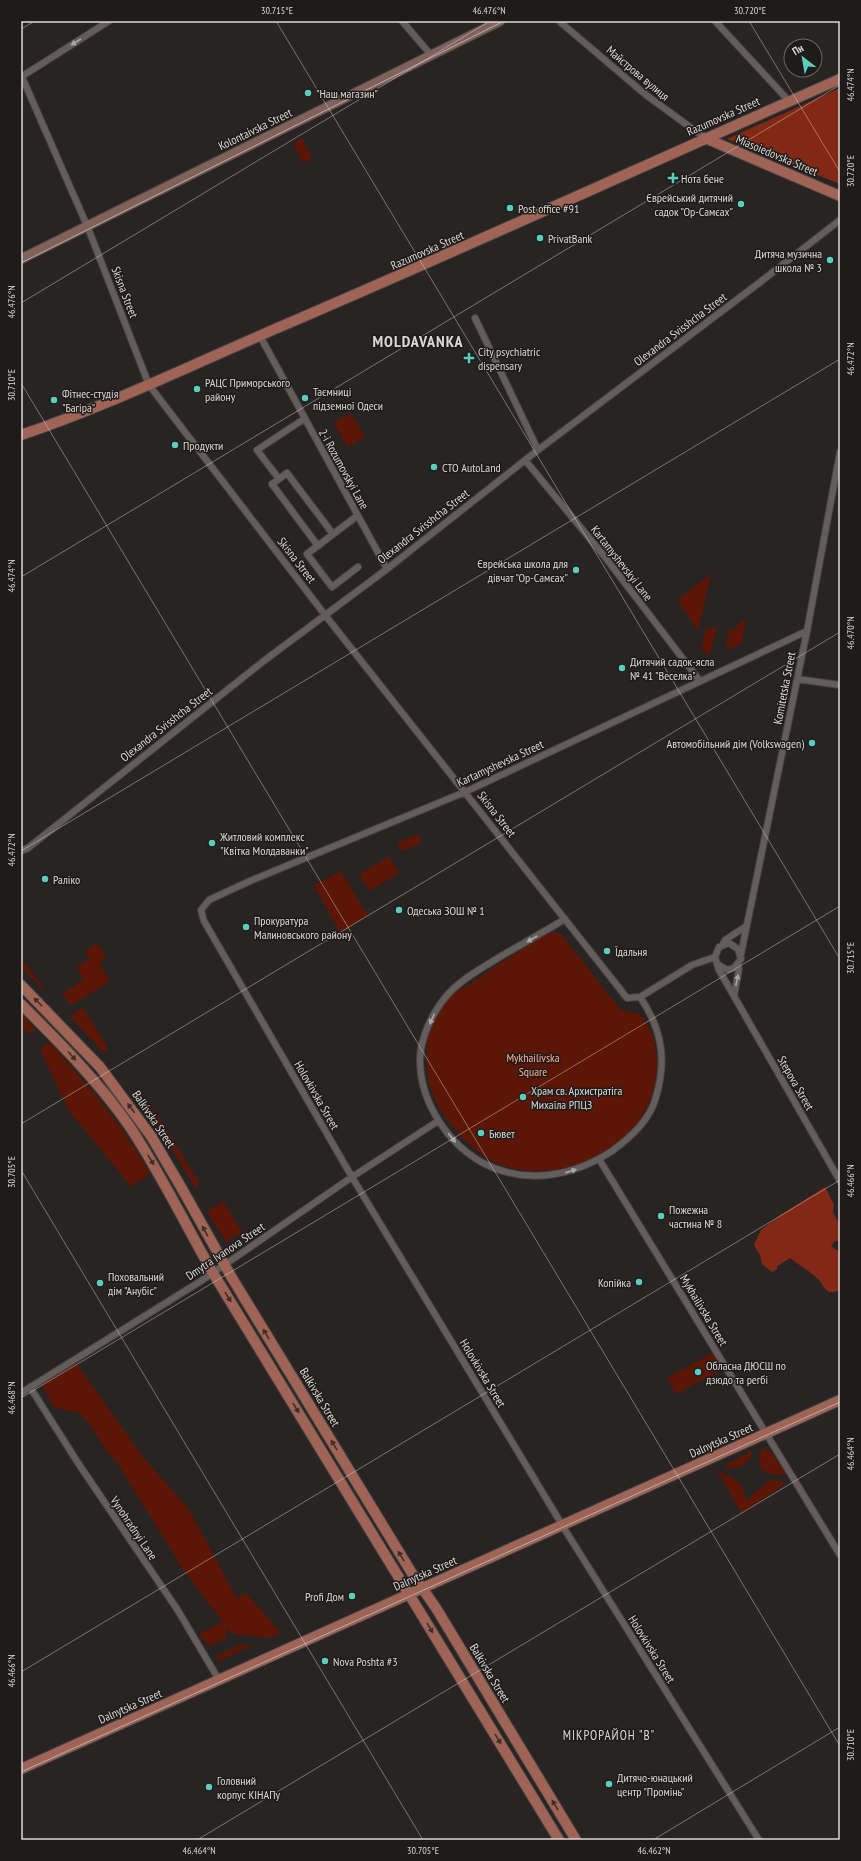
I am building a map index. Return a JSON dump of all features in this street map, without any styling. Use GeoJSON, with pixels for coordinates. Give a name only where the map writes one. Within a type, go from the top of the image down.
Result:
{"type":"FeatureCollection","features":[{"type":"Feature","properties":{"kind":"main road","name":"Kolontaivska Street"},"geometry":{"type":"LineString","coordinates":[[21,259],[500,21]]}},
{"type":"Feature","properties":{"kind":"main road","name":"Razumovska Street"},"geometry":{"type":"LineString","coordinates":[[21,435],[149,385],[467,247],[705,138],[840,79]]}},
{"type":"Feature","properties":{"kind":"main road","name":"Miasoiedovska Street"},"geometry":{"type":"LineString","coordinates":[[705,138],[840,196]]}},
{"type":"Feature","properties":{"kind":"main road","name":"Balkivska Street"},"geometry":{"type":"LineString","coordinates":[[21,985],[91,1057],[138,1116],[164,1156],[224,1266],[576,1840]]}},
{"type":"Feature","properties":{"kind":"main road","name":"Balkivska Street"},"geometry":{"type":"LineString","coordinates":[[21,1004],[86,1072],[129,1126],[170,1193],[213,1273],[559,1840]]}},
{"type":"Feature","properties":{"kind":"main road","name":"Dalnytska Street"},"geometry":{"type":"LineString","coordinates":[[21,1770],[840,1400]]}},
{"type":"Feature","properties":{"kind":"street"},"geometry":{"type":"LineString","coordinates":[[21,77],[109,21]]}},
{"type":"Feature","properties":{"kind":"street"},"geometry":{"type":"LineString","coordinates":[[402,21],[431,56]]}},
{"type":"Feature","properties":{"kind":"street","name":"Майстрова вулиця"},"geometry":{"type":"LineString","coordinates":[[559,21],[646,95],[705,138]]}},
{"type":"Feature","properties":{"kind":"street"},"geometry":{"type":"LineString","coordinates":[[715,21],[789,101]]}},
{"type":"Feature","properties":{"kind":"street","name":"Skisna Street"},"geometry":{"type":"LineString","coordinates":[[21,77],[87,226],[149,385],[325,614],[627,998],[640,997]]}},
{"type":"Feature","properties":{"kind":"street","name":"Olexandra Svisshcha Street"},"geometry":{"type":"LineString","coordinates":[[21,851],[28,848],[265,660],[387,569],[525,460],[759,284],[840,220]]}},
{"type":"Feature","properties":{"kind":"street"},"geometry":{"type":"LineString","coordinates":[[475,318],[538,450]]}},
{"type":"Feature","properties":{"kind":"street","name":"2-i Rozumovskyi Lane"},"geometry":{"type":"LineString","coordinates":[[260,336],[387,569]]}},
{"type":"Feature","properties":{"kind":"street"},"geometry":{"type":"LineString","coordinates":[[279,479],[257,450],[304,419]]}},
{"type":"Feature","properties":{"kind":"street","name":"Komitetska Street"},"geometry":{"type":"LineString","coordinates":[[741,954],[745,927],[807,631],[840,452]]}},
{"type":"Feature","properties":{"kind":"street","name":"Kartamyshevskyi Lane"},"geometry":{"type":"LineString","coordinates":[[525,460],[605,557],[700,681]]}},
{"type":"Feature","properties":{"kind":"street"},"geometry":{"type":"LineString","coordinates":[[318,546],[272,484],[287,473],[334,534]]}},
{"type":"Feature","properties":{"kind":"street"},"geometry":{"type":"LineString","coordinates":[[358,516],[307,554],[332,587],[358,568]]}},
{"type":"Feature","properties":{"kind":"street","name":"Kartamyshevska Street"},"geometry":{"type":"LineString","coordinates":[[201,910],[209,900],[250,881],[465,792],[807,631]]}},
{"type":"Feature","properties":{"kind":"street"},"geometry":{"type":"LineString","coordinates":[[797,679],[840,685]]}},
{"type":"Feature","properties":{"kind":"street","name":"Holovkivska Street"},"geometry":{"type":"LineString","coordinates":[[201,910],[204,921],[352,1177],[562,1526],[759,1840]]}},
{"type":"Feature","properties":{"kind":"street"},"geometry":{"type":"LineString","coordinates":[[565,919],[471,974],[450,993],[434,1013],[424,1037],[420,1060],[422,1081],[429,1102],[438,1121],[459,1146],[485,1164],[506,1171],[524,1175],[548,1176],[568,1172],[599,1159],[623,1143],[647,1118],[655,1102],[660,1083],[662,1066],[659,1037],[655,1022],[640,997],[692,965],[714,957]]}},
{"type":"Feature","properties":{"kind":"street"},"geometry":{"type":"LineString","coordinates":[[738,964],[734,968],[727,970],[717,964],[714,957],[716,950],[725,940],[745,927]]}},
{"type":"Feature","properties":{"kind":"street"},"geometry":{"type":"LineString","coordinates":[[722,944],[729,943],[736,946],[741,954],[738,964],[739,969],[734,996]]}},
{"type":"Feature","properties":{"kind":"street","name":"Stepova Street"},"geometry":{"type":"LineString","coordinates":[[717,964],[840,1181]]}},
{"type":"Feature","properties":{"kind":"street","name":"Dmytra Ivanova Street"},"geometry":{"type":"LineString","coordinates":[[21,1393],[224,1266],[352,1177],[438,1121]]}},
{"type":"Feature","properties":{"kind":"street","name":"Mykhailivska Street"},"geometry":{"type":"LineString","coordinates":[[599,1159],[840,1555]]}},
{"type":"Feature","properties":{"kind":"street","name":"Vynohradnyi Lane"},"geometry":{"type":"LineString","coordinates":[[30,1387],[82,1469],[176,1609],[214,1669],[219,1680]]}},
{"type":"Feature","properties":{"kind":"green space"},"geometry":{"type":"Polygon","coordinates":[[[302,138],[312,158],[303,163],[293,143],[302,138]]]}},
{"type":"Feature","properties":{"kind":"green space"},"geometry":{"type":"Polygon","coordinates":[[[351,413],[365,437],[347,447],[334,422],[351,413]]]}},
{"type":"Feature","properties":{"kind":"green space"},"geometry":{"type":"Polygon","coordinates":[[[711,574],[698,631],[678,601],[711,574]]]}},
{"type":"Feature","properties":{"kind":"green space"},"geometry":{"type":"Polygon","coordinates":[[[746,620],[742,643],[726,651],[729,629],[734,629],[742,621],[746,620]]]}},
{"type":"Feature","properties":{"kind":"green space"},"geometry":{"type":"Polygon","coordinates":[[[706,628],[717,628],[710,655],[701,650],[706,628]]]}},
{"type":"Feature","properties":{"kind":"green space"},"geometry":{"type":"Polygon","coordinates":[[[417,834],[422,843],[401,851],[397,843],[417,834]]]}},
{"type":"Feature","properties":{"kind":"green space"},"geometry":{"type":"Polygon","coordinates":[[[389,857],[399,873],[369,891],[359,874],[389,857]]]}},
{"type":"Feature","properties":{"kind":"green space"},"geometry":{"type":"Polygon","coordinates":[[[341,871],[368,916],[340,933],[314,885],[341,871]]]}},
{"type":"Feature","properties":{"kind":"green space","name":"Mykhailivska Square"},"geometry":{"type":"Polygon","coordinates":[[[548,932],[561,934],[621,1010],[640,1014],[651,1032],[655,1043],[657,1072],[649,1101],[637,1123],[620,1141],[599,1155],[576,1165],[551,1170],[526,1170],[501,1165],[490,1159],[469,1144],[449,1122],[435,1100],[432,1092],[427,1066],[427,1043],[433,1022],[447,998],[548,932]]]}},
{"type":"Feature","properties":{"kind":"green space"},"geometry":{"type":"Polygon","coordinates":[[[96,944],[99,945],[106,958],[99,963],[110,981],[72,1005],[62,994],[84,980],[77,967],[89,959],[85,951],[96,944]]]}},
{"type":"Feature","properties":{"kind":"green space"},"geometry":{"type":"Polygon","coordinates":[[[21,958],[46,990],[41,988],[21,967],[21,958]]]}},
{"type":"Feature","properties":{"kind":"green space"},"geometry":{"type":"Polygon","coordinates":[[[81,1008],[84,1009],[107,1046],[107,1051],[104,1053],[70,1016],[81,1008]]]}},
{"type":"Feature","properties":{"kind":"green space"},"geometry":{"type":"Polygon","coordinates":[[[21,1014],[35,1029],[32,1032],[28,1032],[21,1025],[21,1014]]]}},
{"type":"Feature","properties":{"kind":"green space"},"geometry":{"type":"Polygon","coordinates":[[[47,1043],[50,1043],[94,1093],[124,1132],[149,1171],[147,1176],[142,1180],[131,1186],[69,1111],[41,1052],[41,1049],[47,1043]]]}},
{"type":"Feature","properties":{"kind":"green space"},"geometry":{"type":"Polygon","coordinates":[[[153,1108],[199,1182],[197,1190],[149,1112],[153,1108]]]}},
{"type":"Feature","properties":{"kind":"green space"},"geometry":{"type":"Polygon","coordinates":[[[223,1201],[242,1232],[226,1242],[207,1211],[223,1201]]]}},
{"type":"Feature","properties":{"kind":"green space","name":"Обласна ДЮСШ по дзюдо та регбі"},"geometry":{"type":"Polygon","coordinates":[[[716,1351],[725,1368],[676,1394],[667,1378],[716,1351]]]}},
{"type":"Feature","properties":{"kind":"green space"},"geometry":{"type":"Polygon","coordinates":[[[76,1363],[143,1457],[189,1509],[236,1597],[247,1594],[281,1633],[271,1638],[233,1634],[228,1629],[226,1632],[227,1638],[209,1646],[199,1634],[223,1622],[182,1568],[118,1464],[106,1450],[89,1423],[79,1413],[53,1407],[42,1384],[76,1363]]]}},
{"type":"Feature","properties":{"kind":"green space"},"geometry":{"type":"Polygon","coordinates":[[[762,1447],[773,1454],[787,1475],[770,1474],[761,1469],[759,1461],[762,1447]]]}},
{"type":"Feature","properties":{"kind":"green space"},"geometry":{"type":"Polygon","coordinates":[[[752,1452],[751,1457],[741,1466],[732,1468],[723,1466],[752,1452]]]}},
{"type":"Feature","properties":{"kind":"green space"},"geometry":{"type":"Polygon","coordinates":[[[714,1469],[736,1480],[741,1485],[747,1501],[751,1498],[752,1494],[767,1484],[767,1479],[786,1484],[741,1513],[720,1475],[714,1469]]]}},
{"type":"Feature","properties":{"kind":"green space"},"geometry":{"type":"Polygon","coordinates":[[[239,1645],[253,1645],[217,1662],[217,1656],[239,1645]]]}},
{"type":"Feature","properties":{"kind":"shaded area"},"geometry":{"type":"Polygon","coordinates":[[[840,88],[840,184],[727,139],[840,88]]]}},
{"type":"Feature","properties":{"kind":"shaded area"},"geometry":{"type":"Polygon","coordinates":[[[825,1187],[834,1205],[833,1212],[840,1226],[840,1241],[835,1241],[831,1246],[840,1252],[840,1290],[835,1292],[826,1290],[815,1276],[790,1258],[777,1266],[777,1269],[772,1272],[762,1264],[760,1255],[754,1245],[761,1230],[782,1214],[825,1187]]]}},
{"type":"Feature","properties":{"kind":"tram line"},"geometry":{"type":"LineString","coordinates":[[21,263],[504,21]]}},
{"type":"Feature","properties":{"kind":"tram line"},"geometry":{"type":"LineString","coordinates":[[21,1772],[840,1402]]}},
{"type":"Feature","properties":{"kind":"place","name":"\"Наш магазин\""},"geometry":{"type":"Point","coordinates":[308,93]}},
{"type":"Feature","properties":{"kind":"place","name":"Нота бене"},"geometry":{"type":"Point","coordinates":[673,178]}},
{"type":"Feature","properties":{"kind":"place","name":"Єврейський дитячий садок \"Ор-Самєах\""},"geometry":{"type":"Point","coordinates":[741,204]}},
{"type":"Feature","properties":{"kind":"place","name":"Post office #91"},"geometry":{"type":"Point","coordinates":[510,208]}},
{"type":"Feature","properties":{"kind":"place","name":"PrivatBank"},"geometry":{"type":"Point","coordinates":[540,238]}},
{"type":"Feature","properties":{"kind":"place","name":"Дитяча музична школа № 3"},"geometry":{"type":"Point","coordinates":[830,260]}},
{"type":"Feature","properties":{"kind":"place","name":"City psychiatric dispensary"},"geometry":{"type":"Point","coordinates":[469,358]}},
{"type":"Feature","properties":{"kind":"place","name":"РАЦС Приморського району"},"geometry":{"type":"Point","coordinates":[197,389]}},
{"type":"Feature","properties":{"kind":"place","name":"Таємниці підземної Одеси"},"geometry":{"type":"Point","coordinates":[305,398]}},
{"type":"Feature","properties":{"kind":"place","name":"Фітнес-студія \"Багіра\""},"geometry":{"type":"Point","coordinates":[54,400]}},
{"type":"Feature","properties":{"kind":"place","name":"Продукти"},"geometry":{"type":"Point","coordinates":[175,445]}},
{"type":"Feature","properties":{"kind":"place","name":"СТО AutoLand"},"geometry":{"type":"Point","coordinates":[434,467]}},
{"type":"Feature","properties":{"kind":"place","name":"Єврейська школа для дівчат \"Ор-Самєах\""},"geometry":{"type":"Point","coordinates":[576,570]}},
{"type":"Feature","properties":{"kind":"place","name":"Дитячий садок-ясла № 41 \"Веселка\""},"geometry":{"type":"Point","coordinates":[622,668]}},
{"type":"Feature","properties":{"kind":"place","name":"Автомобільний дім (Volkswagen)"},"geometry":{"type":"Point","coordinates":[812,743]}},
{"type":"Feature","properties":{"kind":"place","name":"Житловий комплекс \"Квітка Молдаванки\""},"geometry":{"type":"Point","coordinates":[212,843]}},
{"type":"Feature","properties":{"kind":"place","name":"Раліко"},"geometry":{"type":"Point","coordinates":[45,879]}},
{"type":"Feature","properties":{"kind":"place","name":"Одеська ЗОШ № 1"},"geometry":{"type":"Point","coordinates":[399,910]}},
{"type":"Feature","properties":{"kind":"place","name":"Прокуратура Малиновського району"},"geometry":{"type":"Point","coordinates":[246,927]}},
{"type":"Feature","properties":{"kind":"place","name":"Їдальня"},"geometry":{"type":"Point","coordinates":[607,951]}},
{"type":"Feature","properties":{"kind":"place","name":"Храм св. Архистратіга Михаїла РПЦЗ"},"geometry":{"type":"Point","coordinates":[523,1097]}},
{"type":"Feature","properties":{"kind":"place","name":"Бювет"},"geometry":{"type":"Point","coordinates":[481,1133]}},
{"type":"Feature","properties":{"kind":"place","name":"Пожежна частина № 8"},"geometry":{"type":"Point","coordinates":[661,1216]}},
{"type":"Feature","properties":{"kind":"place","name":"Копійка"},"geometry":{"type":"Point","coordinates":[639,1282]}},
{"type":"Feature","properties":{"kind":"place","name":"Поховальний дім \"Анубіс\""},"geometry":{"type":"Point","coordinates":[100,1283]}},
{"type":"Feature","properties":{"kind":"place","name":"Обласна ДЮСШ по дзюдо та регбі"},"geometry":{"type":"Point","coordinates":[698,1372]}},
{"type":"Feature","properties":{"kind":"place","name":"Profi Дом"},"geometry":{"type":"Point","coordinates":[352,1596]}},
{"type":"Feature","properties":{"kind":"place","name":"Nova Poshta #3"},"geometry":{"type":"Point","coordinates":[325,1661]}},
{"type":"Feature","properties":{"kind":"place","name":"Дитячо-юнацький центр \"Промінь\""},"geometry":{"type":"Point","coordinates":[609,1784]}},
{"type":"Feature","properties":{"kind":"place","name":"Головний корпус КІНАПу"},"geometry":{"type":"Point","coordinates":[209,1787]}},
{"type":"Feature","properties":{"kind":"district","name":"MOLDAVANKA"},"geometry":{"type":"Point","coordinates":[418,341]}},
{"type":"Feature","properties":{"kind":"district","name":"МІКРОРАЙОН \"В\""},"geometry":{"type":"Point","coordinates":[609,1735]}}]}
